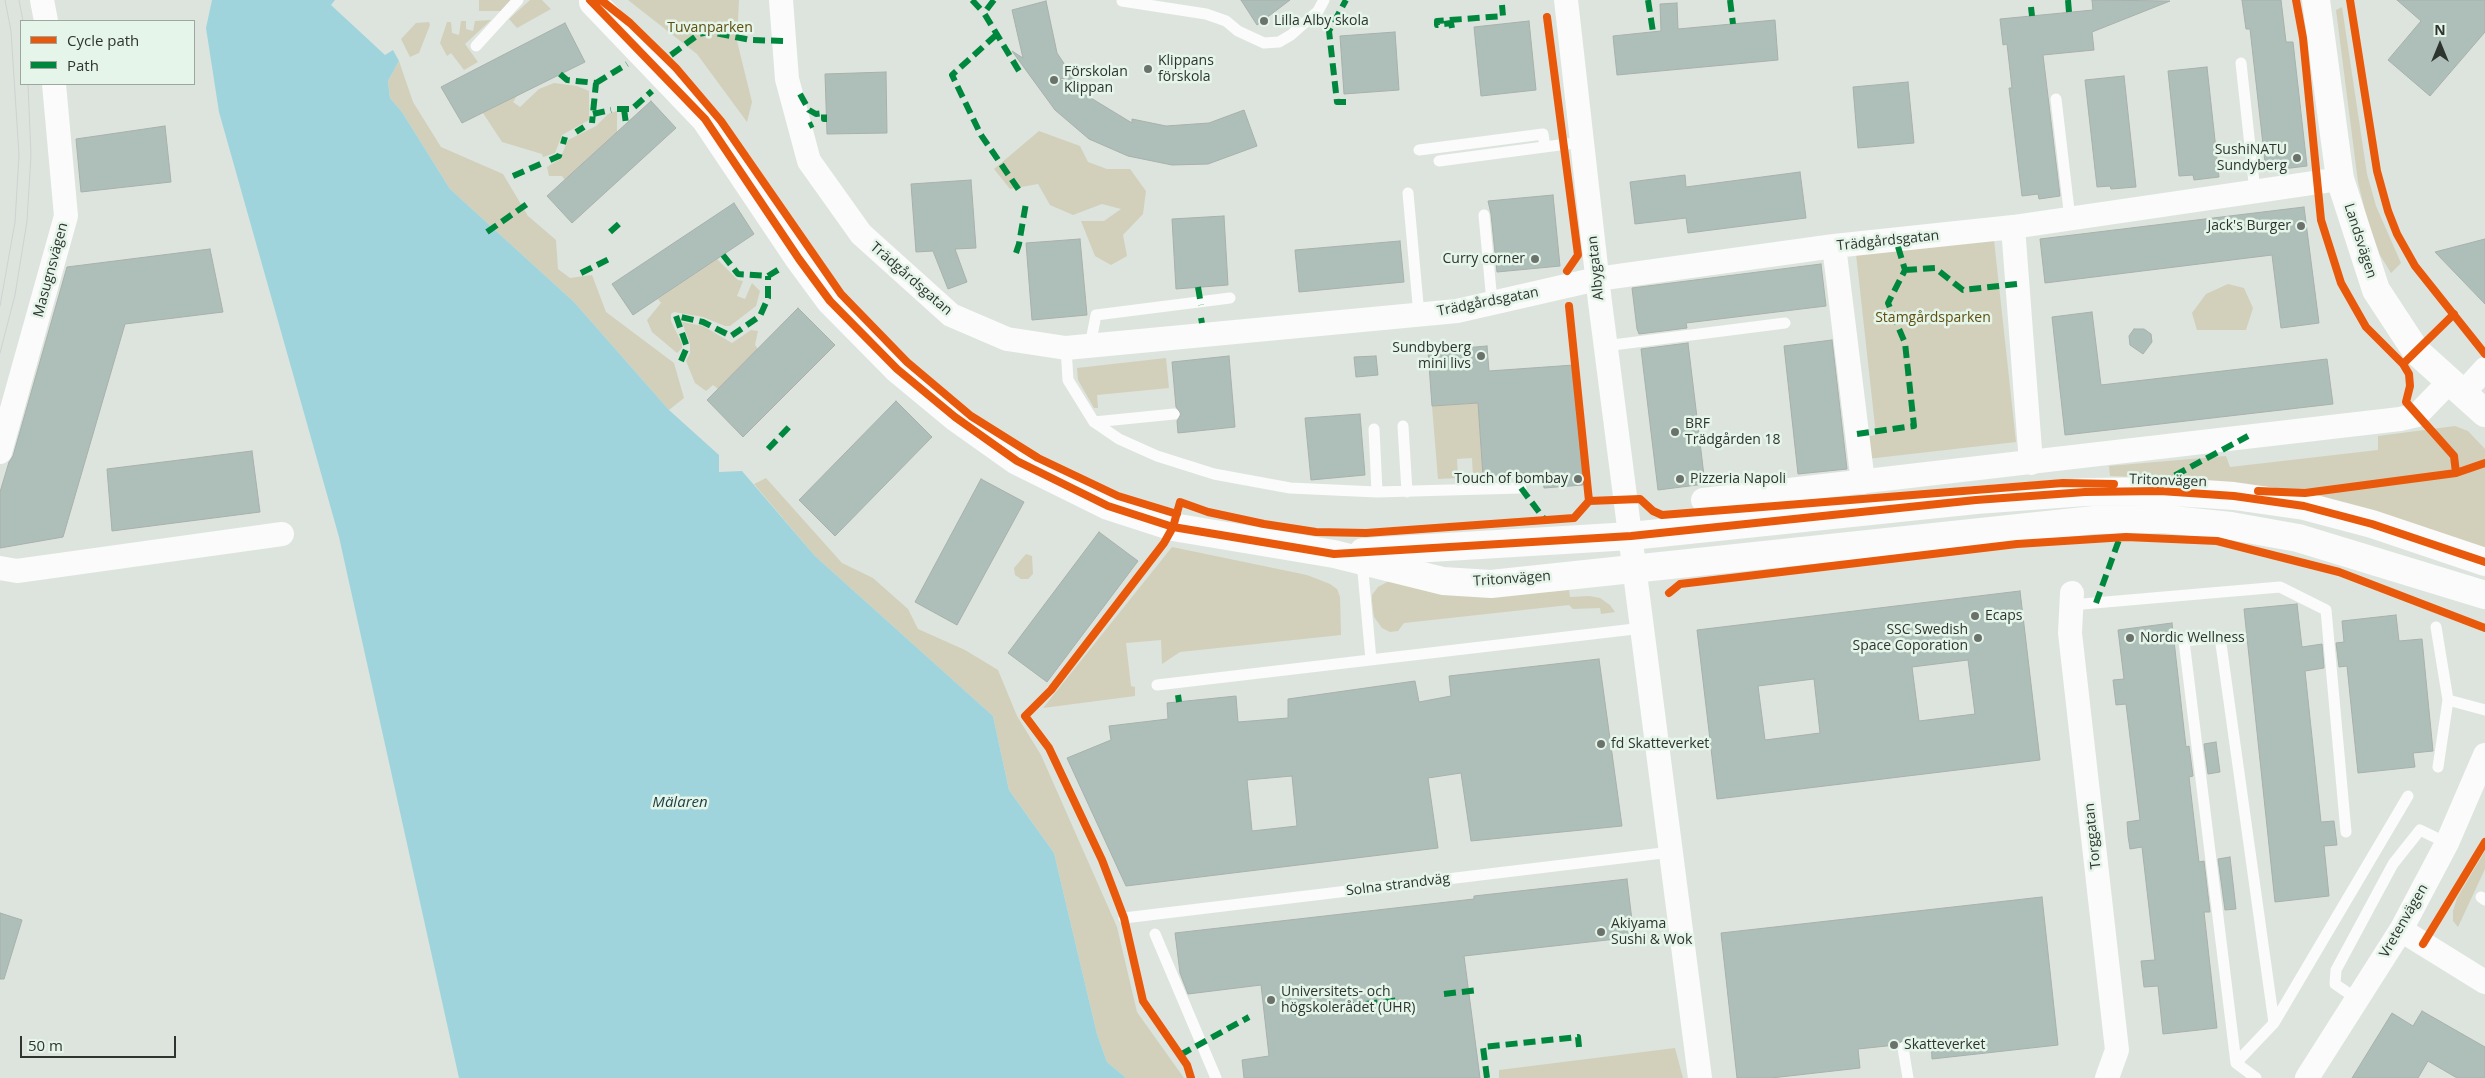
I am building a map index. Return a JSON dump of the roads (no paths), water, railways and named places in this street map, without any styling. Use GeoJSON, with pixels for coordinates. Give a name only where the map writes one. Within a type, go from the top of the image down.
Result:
{"type":"FeatureCollection","features":[{"type":"Feature","properties":{"kind":"street"},"geometry":{"type":"LineString","coordinates":[[42,0],[46,20]]}},
{"type":"Feature","properties":{"kind":"street","name":"Trädgårdsgatan"},"geometry":{"type":"LineString","coordinates":[[781,0],[787,79],[809,161],[861,234],[950,315],[1007,339],[1066,348],[1457,311],[1597,279],[1834,246],[2013,227],[2340,179]]}},
{"type":"Feature","properties":{"kind":"street","name":"Albygatan"},"geometry":{"type":"LineString","coordinates":[[1566,0],[1597,279],[1630,536]]}},
{"type":"Feature","properties":{"kind":"street","name":"Landsvägen"},"geometry":{"type":"LineString","coordinates":[[2316,0],[2340,179],[2376,290],[2416,351],[2485,413]]}},
{"type":"Feature","properties":{"kind":"street","name":"Landsvägen"},"geometry":{"type":"LineString","coordinates":[[2321,29],[2325,0]]}},
{"type":"Feature","properties":{"kind":"street"},"geometry":{"type":"LineString","coordinates":[[592,1],[705,119],[799,259],[830,301],[897,369],[955,417],[1017,461],[1108,506],[1173,527],[1334,554]]}},
{"type":"Feature","properties":{"kind":"street","name":"Masugnsvägen"},"geometry":{"type":"LineString","coordinates":[[0,452],[66,216],[54,85]]}},
{"type":"Feature","properties":{"kind":"street"},"geometry":{"type":"LineString","coordinates":[[2013,227],[2030,463]]}},
{"type":"Feature","properties":{"kind":"street"},"geometry":{"type":"LineString","coordinates":[[1834,246],[1863,482]]}},
{"type":"Feature","properties":{"kind":"street","name":"Tritonvägen"},"geometry":{"type":"LineString","coordinates":[[1703,500],[2400,419],[2417,414],[2485,369]]}},
{"type":"Feature","properties":{"kind":"street","name":"Tritonvägen"},"geometry":{"type":"LineString","coordinates":[[1334,554],[1630,536],[1976,500],[2084,492],[2160,491],[2234,496],[2304,506],[2372,524],[2485,562]]}},
{"type":"Feature","properties":{"kind":"street","name":"Tritonvägen"},"geometry":{"type":"LineString","coordinates":[[1334,554],[1443,581],[1491,584],[2094,520],[2163,518],[2231,526],[2298,538],[2485,595]]}},
{"type":"Feature","properties":{"kind":"street"},"geometry":{"type":"LineString","coordinates":[[0,568],[17,571],[282,534]]}},
{"type":"Feature","properties":{"kind":"street"},"geometry":{"type":"LineString","coordinates":[[1630,536],[1700,1078]]}},
{"type":"Feature","properties":{"kind":"street","name":"Torggatan"},"geometry":{"type":"LineString","coordinates":[[2072,599],[2070,633],[2117,1050],[2107,1078]]}},
{"type":"Feature","properties":{"kind":"street","name":"Vretenvägen"},"geometry":{"type":"LineString","coordinates":[[2307,1078],[2401,930],[2447,843],[2485,755]]}},
{"type":"Feature","properties":{"kind":"street"},"geometry":{"type":"LineString","coordinates":[[2401,930],[2485,982]]}},
{"type":"Feature","properties":{"kind":"lane"},"geometry":{"type":"LineString","coordinates":[[476,46],[518,0]]}},
{"type":"Feature","properties":{"kind":"lane"},"geometry":{"type":"LineString","coordinates":[[1122,1],[1206,14],[1226,21],[1238,34],[1264,43],[1279,42],[1291,35],[1318,11],[1324,0]]}},
{"type":"Feature","properties":{"kind":"lane"},"geometry":{"type":"LineString","coordinates":[[2241,64],[2254,192]]}},
{"type":"Feature","properties":{"kind":"lane"},"geometry":{"type":"LineString","coordinates":[[2056,99],[2070,219]]}},
{"type":"Feature","properties":{"kind":"lane"},"geometry":{"type":"LineString","coordinates":[[1419,150],[1543,134],[1545,147]]}},
{"type":"Feature","properties":{"kind":"lane"},"geometry":{"type":"LineString","coordinates":[[1439,160],[1582,142]]}},
{"type":"Feature","properties":{"kind":"lane"},"geometry":{"type":"LineString","coordinates":[[1408,193],[1420,315]]}},
{"type":"Feature","properties":{"kind":"lane"},"geometry":{"type":"LineString","coordinates":[[1484,215],[1492,302]]}},
{"type":"Feature","properties":{"kind":"lane"},"geometry":{"type":"LineString","coordinates":[[1090,346],[1096,315],[1230,298]]}},
{"type":"Feature","properties":{"kind":"lane"},"geometry":{"type":"LineString","coordinates":[[1605,346],[1784,323]]}},
{"type":"Feature","properties":{"kind":"lane"},"geometry":{"type":"LineString","coordinates":[[1066,348],[1068,380],[1094,422],[1119,438],[1157,456],[1214,474],[1290,488],[1377,492],[1521,488]]}},
{"type":"Feature","properties":{"kind":"lane"},"geometry":{"type":"LineString","coordinates":[[1094,422],[1174,414]]}},
{"type":"Feature","properties":{"kind":"lane"},"geometry":{"type":"LineString","coordinates":[[1403,426],[1407,492]]}},
{"type":"Feature","properties":{"kind":"lane"},"geometry":{"type":"LineString","coordinates":[[1374,429],[1377,492]]}},
{"type":"Feature","properties":{"kind":"lane"},"geometry":{"type":"LineString","coordinates":[[1362,561],[1371,660]]}},
{"type":"Feature","properties":{"kind":"lane"},"geometry":{"type":"LineString","coordinates":[[2072,599],[2280,587],[2326,610],[2346,832]]}},
{"type":"Feature","properties":{"kind":"lane"},"geometry":{"type":"LineString","coordinates":[[2436,627],[2448,700],[2438,767]]}},
{"type":"Feature","properties":{"kind":"lane"},"geometry":{"type":"LineString","coordinates":[[1157,685],[1643,628]]}},
{"type":"Feature","properties":{"kind":"lane"},"geometry":{"type":"LineString","coordinates":[[2256,1078],[2236,1063],[2184,641],[2220,637],[2274,1023]]}},
{"type":"Feature","properties":{"kind":"lane"},"geometry":{"type":"LineString","coordinates":[[2448,700],[2485,710]]}},
{"type":"Feature","properties":{"kind":"lane"},"geometry":{"type":"LineString","coordinates":[[2236,1063],[2274,1023],[2408,796]]}},
{"type":"Feature","properties":{"kind":"lane"},"geometry":{"type":"LineString","coordinates":[[2357,999],[2335,984],[2336,970],[2393,864],[2420,830],[2447,843]]}},
{"type":"Feature","properties":{"kind":"lane","name":"Solna strandväg"},"geometry":{"type":"LineString","coordinates":[[1124,918],[1671,852]]}},
{"type":"Feature","properties":{"kind":"lane"},"geometry":{"type":"LineString","coordinates":[[1155,934],[1216,1078]]}},
{"type":"Feature","properties":{"kind":"lane"},"geometry":{"type":"LineString","coordinates":[[1903,1048],[1908,1078]]}},
{"type":"Feature","properties":{"kind":"water","name":"Mälaren"},"geometry":{"type":"Polygon","coordinates":[[[212,0],[335,0],[331,5],[385,55],[393,50],[399,61],[388,81],[390,98],[402,112],[450,189],[574,302],[669,410],[719,455],[719,472],[742,471],[815,556],[993,716],[1009,790],[1054,853],[1097,1034],[1107,1062],[1126,1078],[459,1078],[339,537],[219,112],[206,28],[212,0]]]}},
{"type":"Feature","properties":{"kind":"tram line"},"geometry":{"type":"LineString","coordinates":[[0,306],[15,222],[19,155],[11,31],[5,0]]}},
{"type":"Feature","properties":{"kind":"tram line"},"geometry":{"type":"LineString","coordinates":[[19,0],[23,20]]}},
{"type":"Feature","properties":{"kind":"tram line"},"geometry":{"type":"LineString","coordinates":[[0,353],[15,295],[27,221],[31,155],[28,85]]}},
{"type":"Feature","properties":{"kind":"place","name":"Lilla Alby skola"},"geometry":{"type":"Point","coordinates":[1264,21]}},
{"type":"Feature","properties":{"kind":"place","name":"Klippans förskola"},"geometry":{"type":"Point","coordinates":[1148,69]}},
{"type":"Feature","properties":{"kind":"place","name":"Förskolan Klippan"},"geometry":{"type":"Point","coordinates":[1054,80]}},
{"type":"Feature","properties":{"kind":"place","name":"SushiNATU Sundyberg"},"geometry":{"type":"Point","coordinates":[2297,158]}},
{"type":"Feature","properties":{"kind":"place","name":"Jack's Burger"},"geometry":{"type":"Point","coordinates":[2301,226]}},
{"type":"Feature","properties":{"kind":"place","name":"Curry corner"},"geometry":{"type":"Point","coordinates":[1535,259]}},
{"type":"Feature","properties":{"kind":"place","name":"Sundbyberg mini livs"},"geometry":{"type":"Point","coordinates":[1481,356]}},
{"type":"Feature","properties":{"kind":"place","name":"BRF Trädgården 18"},"geometry":{"type":"Point","coordinates":[1675,432]}},
{"type":"Feature","properties":{"kind":"place","name":"Touch of bombay"},"geometry":{"type":"Point","coordinates":[1578,479]}},
{"type":"Feature","properties":{"kind":"place","name":"Pizzeria Napoli"},"geometry":{"type":"Point","coordinates":[1680,479]}},
{"type":"Feature","properties":{"kind":"place","name":"Ecaps"},"geometry":{"type":"Point","coordinates":[1975,616]}},
{"type":"Feature","properties":{"kind":"place","name":"SSC Swedish Space Coporation"},"geometry":{"type":"Point","coordinates":[1978,638]}},
{"type":"Feature","properties":{"kind":"place","name":"Nordic Wellness"},"geometry":{"type":"Point","coordinates":[2130,638]}},
{"type":"Feature","properties":{"kind":"place","name":"fd Skatteverket"},"geometry":{"type":"Point","coordinates":[1601,744]}},
{"type":"Feature","properties":{"kind":"place","name":"Akiyama Sushi & Wok"},"geometry":{"type":"Point","coordinates":[1601,932]}},
{"type":"Feature","properties":{"kind":"place","name":"Universitets- och högskolerådet (UHR)"},"geometry":{"type":"Point","coordinates":[1271,1000]}},
{"type":"Feature","properties":{"kind":"place","name":"Skatteverket"},"geometry":{"type":"Point","coordinates":[1894,1045]}},
{"type":"Feature","properties":{"kind":"park label","name":"Tuvanparken"},"geometry":{"type":"Point","coordinates":[710,28]}},
{"type":"Feature","properties":{"kind":"park label","name":"Stamgårdsparken"},"geometry":{"type":"Point","coordinates":[1933,318]}}]}
